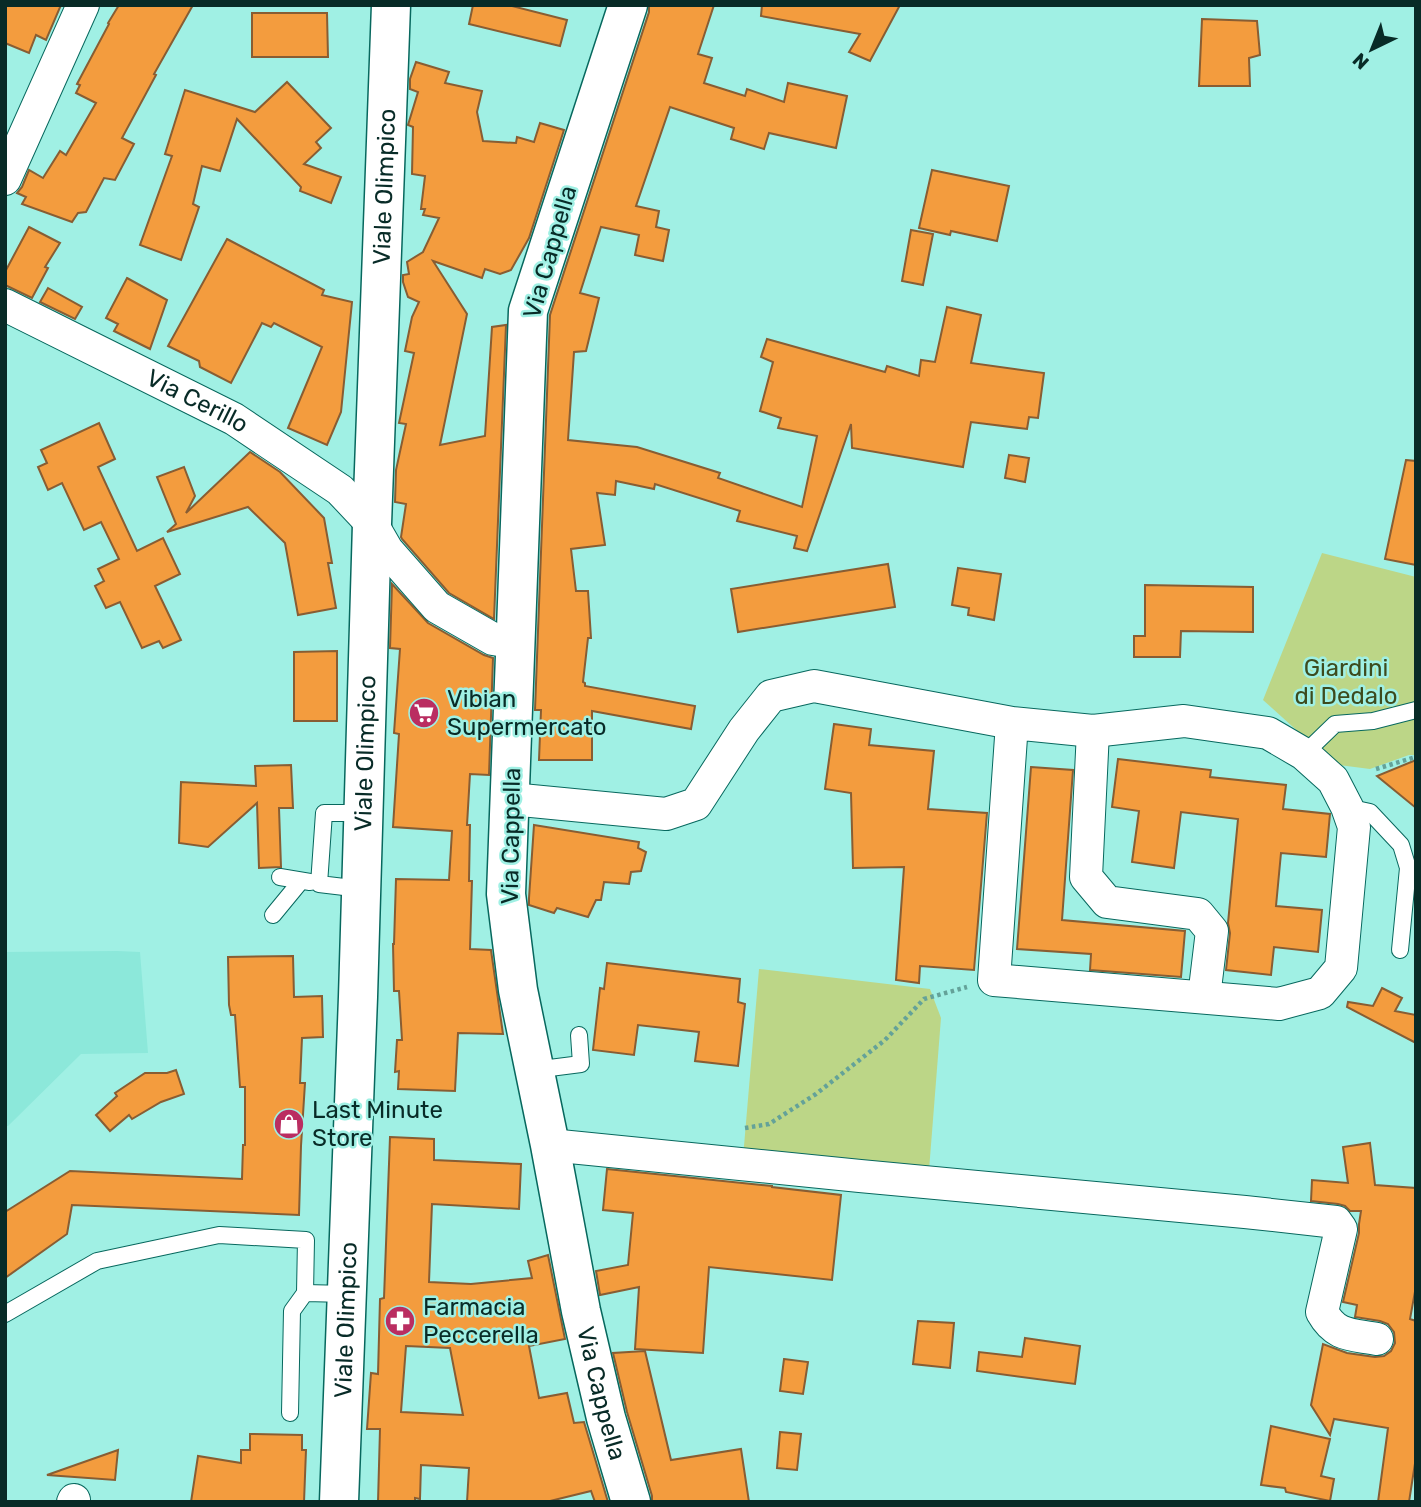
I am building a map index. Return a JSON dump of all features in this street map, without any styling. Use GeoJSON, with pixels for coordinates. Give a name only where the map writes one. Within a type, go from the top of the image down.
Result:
{"type":"FeatureCollection","features":[{"type":"Feature","properties":{"kind":"street"},"geometry":{"type":"LineString","coordinates":[[5,179],[83,5]]}},
{"type":"Feature","properties":{"kind":"street","name":"Viale Olimpico"},"geometry":{"type":"LineString","coordinates":[[340,1502],[391,5]]}},
{"type":"Feature","properties":{"kind":"street","name":"Via Cappella"},"geometry":{"type":"LineString","coordinates":[[628,5],[528,311],[506,894],[517,990],[581,1311],[606,1418],[631,1502]]}},
{"type":"Feature","properties":{"kind":"street","name":"Via Cerillo"},"geometry":{"type":"LineString","coordinates":[[5,305],[234,419],[340,490],[372,524],[387,550],[437,607],[492,639],[517,643]]}},
{"type":"Feature","properties":{"kind":"street"},"geometry":{"type":"LineString","coordinates":[[511,799],[666,814],[696,804],[744,730],[771,695],[814,686],[1012,723],[1093,731],[1184,721],[1268,733],[1304,754],[1334,780],[1354,827],[1341,968],[1320,993],[1279,1004],[994,980],[1012,723]]}},
{"type":"Feature","properties":{"kind":"street"},"geometry":{"type":"LineString","coordinates":[[1093,731],[1086,877],[1107,902],[1198,914],[1212,931],[1204,997]]}},
{"type":"Feature","properties":{"kind":"street"},"geometry":{"type":"LineString","coordinates":[[550,1145],[1336,1222],[1341,1229],[1322,1312],[1337,1331],[1377,1339]]}},
{"type":"Feature","properties":{"kind":"lane"},"geometry":{"type":"LineString","coordinates":[[1304,754],[1335,724],[1373,721],[1416,710]]}},
{"type":"Feature","properties":{"kind":"lane"},"geometry":{"type":"LineString","coordinates":[[1347,807],[1370,812],[1401,845],[1408,868],[1400,950]]}},
{"type":"Feature","properties":{"kind":"lane"},"geometry":{"type":"LineString","coordinates":[[319,884],[324,813],[363,813]]}},
{"type":"Feature","properties":{"kind":"lane"},"geometry":{"type":"LineString","coordinates":[[280,877],[362,889]]}},
{"type":"Feature","properties":{"kind":"lane"},"geometry":{"type":"LineString","coordinates":[[273,915],[301,881]]}},
{"type":"Feature","properties":{"kind":"lane"},"geometry":{"type":"LineString","coordinates":[[534,1070],[580,1064],[579,1035]]}},
{"type":"Feature","properties":{"kind":"lane"},"geometry":{"type":"LineString","coordinates":[[5,1314],[97,1261],[219,1236],[306,1240],[305,1293],[292,1311],[290,1413]]}},
{"type":"Feature","properties":{"kind":"lane"},"geometry":{"type":"LineString","coordinates":[[305,1293],[347,1294]]}},
{"type":"Feature","properties":{"kind":"path"},"geometry":{"type":"LineString","coordinates":[[1376,769],[1416,757]]}},
{"type":"Feature","properties":{"kind":"path"},"geometry":{"type":"LineString","coordinates":[[745,1129],[769,1124],[816,1094],[885,1040],[925,999],[994,980]]}},
{"type":"Feature","properties":{"kind":"shaded area"},"geometry":{"type":"Polygon","coordinates":[[[5,952],[140,952],[148,1053],[81,1054],[5,1126],[5,952]]]}},
{"type":"Feature","properties":{"kind":"green space","name":"Giardini di Dedalo"},"geometry":{"type":"Polygon","coordinates":[[[1322,553],[1416,577],[1416,755],[1370,769],[1339,765],[1263,700],[1322,553]]]}},
{"type":"Feature","properties":{"kind":"green space"},"geometry":{"type":"Polygon","coordinates":[[[759,969],[930,989],[941,1018],[928,1183],[743,1158],[759,969]]]}},
{"type":"Feature","properties":{"kind":"building"},"geometry":{"type":"Polygon","coordinates":[[[5,5],[61,5],[46,40],[36,35],[29,53],[5,43],[5,5]]]}},
{"type":"Feature","properties":{"kind":"building"},"geometry":{"type":"Polygon","coordinates":[[[119,5],[193,5],[122,138],[134,144],[115,180],[104,178],[86,212],[78,213],[72,222],[22,204],[26,197],[17,193],[29,170],[43,178],[60,151],[66,155],[96,103],[76,93],[80,85],[77,84],[119,5]]]}},
{"type":"Feature","properties":{"kind":"building"},"geometry":{"type":"Polygon","coordinates":[[[473,5],[508,5],[567,20],[560,46],[469,24],[473,5]]]}},
{"type":"Feature","properties":{"kind":"building"},"geometry":{"type":"Polygon","coordinates":[[[649,5],[714,5],[698,54],[712,58],[704,83],[745,96],[747,89],[784,102],[788,83],[847,96],[836,148],[769,133],[764,149],[731,139],[734,128],[670,107],[636,206],[659,211],[656,227],[669,230],[663,261],[635,255],[639,235],[601,227],[580,293],[599,298],[586,351],[574,352],[568,440],[637,447],[720,473],[718,478],[802,507],[817,436],[778,428],[781,418],[760,411],[773,362],[761,357],[767,339],[885,372],[887,366],[919,376],[921,360],[935,362],[947,307],[981,315],[971,363],[1044,373],[1038,418],[1029,417],[1027,429],[971,422],[963,467],[852,448],[851,424],[807,551],[794,548],[797,536],[737,521],[740,511],[655,484],[654,489],[616,481],[615,495],[597,493],[605,545],[571,549],[576,591],[588,591],[591,638],[588,638],[583,682],[585,686],[695,706],[691,729],[592,711],[592,760],[539,760],[541,710],[535,710],[550,315],[649,12],[649,5]]]}},
{"type":"Feature","properties":{"kind":"building"},"geometry":{"type":"Polygon","coordinates":[[[762,5],[900,5],[870,61],[849,52],[860,34],[761,16],[762,5]]]}},
{"type":"Feature","properties":{"kind":"building"},"geometry":{"type":"Polygon","coordinates":[[[252,13],[327,13],[328,57],[252,57],[252,13]]]}},
{"type":"Feature","properties":{"kind":"building"},"geometry":{"type":"Polygon","coordinates":[[[1202,19],[1257,21],[1260,55],[1249,58],[1250,86],[1199,86],[1202,19]]]}},
{"type":"Feature","properties":{"kind":"building"},"geometry":{"type":"Polygon","coordinates":[[[416,62],[449,72],[445,83],[482,91],[477,112],[483,141],[516,143],[517,137],[534,142],[540,123],[564,130],[529,238],[511,270],[500,274],[485,269],[482,278],[433,261],[467,314],[440,445],[485,436],[492,327],[506,325],[494,619],[449,593],[402,539],[406,504],[395,502],[396,470],[406,424],[399,423],[414,353],[405,351],[412,317],[419,302],[408,297],[403,275],[409,274],[407,262],[423,252],[439,218],[423,215],[425,209],[421,209],[425,176],[412,174],[413,127],[408,125],[418,92],[410,89],[410,79],[416,62]]]}},
{"type":"Feature","properties":{"kind":"building"},"geometry":{"type":"Polygon","coordinates":[[[287,82],[331,128],[316,142],[321,148],[304,164],[341,177],[331,203],[300,191],[301,187],[237,119],[220,171],[202,166],[193,204],[199,207],[181,260],[140,245],[172,156],[165,154],[185,90],[255,112],[287,82]]]}},
{"type":"Feature","properties":{"kind":"building"},"geometry":{"type":"Polygon","coordinates":[[[932,170],[1009,186],[997,241],[951,231],[950,235],[919,228],[932,170]]]}},
{"type":"Feature","properties":{"kind":"building"},"geometry":{"type":"Polygon","coordinates":[[[29,227],[60,243],[45,267],[48,268],[32,298],[5,285],[5,272],[29,227]]]}},
{"type":"Feature","properties":{"kind":"building"},"geometry":{"type":"Polygon","coordinates":[[[911,230],[933,234],[923,285],[902,281],[911,230]]]}},
{"type":"Feature","properties":{"kind":"building"},"geometry":{"type":"Polygon","coordinates":[[[227,239],[324,290],[322,295],[352,302],[341,412],[327,445],[288,428],[322,347],[274,323],[271,327],[262,323],[231,383],[200,367],[199,361],[168,346],[227,239]]]}},
{"type":"Feature","properties":{"kind":"building"},"geometry":{"type":"Polygon","coordinates":[[[127,278],[167,300],[150,349],[114,331],[118,324],[106,318],[127,278]]]}},
{"type":"Feature","properties":{"kind":"building"},"geometry":{"type":"Polygon","coordinates":[[[48,288],[82,307],[75,319],[40,302],[48,288]]]}},
{"type":"Feature","properties":{"kind":"building"},"geometry":{"type":"Polygon","coordinates":[[[99,423],[115,459],[98,467],[137,551],[163,538],[180,574],[155,586],[181,640],[163,648],[159,641],[142,648],[120,602],[106,608],[95,586],[104,581],[98,569],[119,559],[101,522],[84,530],[62,483],[48,490],[38,467],[47,463],[41,450],[99,423]]]}},
{"type":"Feature","properties":{"kind":"building"},"geometry":{"type":"Polygon","coordinates":[[[250,452],[280,472],[324,518],[336,608],[298,615],[285,543],[248,507],[167,532],[176,524],[157,477],[184,467],[195,496],[186,513],[250,452]]]}},
{"type":"Feature","properties":{"kind":"building"},"geometry":{"type":"Polygon","coordinates":[[[1009,455],[1029,458],[1025,482],[1005,478],[1009,455]]]}},
{"type":"Feature","properties":{"kind":"building"},"geometry":{"type":"Polygon","coordinates":[[[1406,460],[1416,461],[1416,565],[1385,559],[1406,460]]]}},
{"type":"Feature","properties":{"kind":"building"},"geometry":{"type":"Polygon","coordinates":[[[888,564],[895,607],[738,632],[731,589],[888,564]]]}},
{"type":"Feature","properties":{"kind":"building"},"geometry":{"type":"Polygon","coordinates":[[[958,568],[1001,574],[994,620],[968,615],[969,608],[952,605],[958,568]]]}},
{"type":"Feature","properties":{"kind":"building"},"geometry":{"type":"Polygon","coordinates":[[[392,584],[428,623],[493,658],[489,775],[470,774],[467,825],[470,825],[469,881],[472,881],[470,949],[491,950],[503,1034],[458,1033],[455,1091],[398,1089],[399,1071],[395,1072],[397,1040],[402,1040],[399,991],[394,991],[396,879],[449,880],[452,831],[393,827],[399,734],[394,733],[400,649],[390,648],[392,584]]]}},
{"type":"Feature","properties":{"kind":"building"},"geometry":{"type":"Polygon","coordinates":[[[1145,585],[1253,587],[1253,632],[1181,631],[1180,657],[1134,657],[1134,636],[1145,636],[1145,585]]]}},
{"type":"Feature","properties":{"kind":"building"},"geometry":{"type":"Polygon","coordinates":[[[337,651],[337,721],[294,721],[294,652],[337,651]]]}},
{"type":"Feature","properties":{"kind":"building"},"geometry":{"type":"Polygon","coordinates":[[[834,724],[871,729],[869,745],[934,751],[928,809],[987,813],[974,970],[920,966],[919,983],[896,980],[904,867],[853,868],[851,793],[825,789],[834,724]]]}},
{"type":"Feature","properties":{"kind":"building"},"geometry":{"type":"Polygon","coordinates":[[[1118,759],[1211,770],[1210,777],[1286,785],[1283,809],[1330,814],[1326,857],[1281,853],[1276,906],[1322,910],[1318,952],[1274,947],[1271,975],[1226,970],[1238,819],[1181,812],[1174,868],[1132,862],[1139,811],[1112,807],[1118,759]]]}},
{"type":"Feature","properties":{"kind":"building"},"geometry":{"type":"Polygon","coordinates":[[[1416,760],[1416,808],[1377,776],[1416,760]]]}},
{"type":"Feature","properties":{"kind":"building"},"geometry":{"type":"Polygon","coordinates":[[[291,765],[293,808],[279,808],[281,867],[259,868],[257,803],[208,847],[179,843],[181,782],[256,786],[255,766],[291,765]]]}},
{"type":"Feature","properties":{"kind":"building"},"geometry":{"type":"Polygon","coordinates":[[[1031,767],[1073,770],[1062,920],[1185,931],[1181,977],[1090,970],[1091,954],[1017,949],[1031,767]]]}},
{"type":"Feature","properties":{"kind":"building"},"geometry":{"type":"Polygon","coordinates":[[[534,825],[639,842],[638,848],[646,852],[641,871],[631,872],[629,884],[604,882],[601,900],[596,900],[588,917],[557,908],[554,913],[529,905],[534,825]]]}},
{"type":"Feature","properties":{"kind":"building"},"geometry":{"type":"Polygon","coordinates":[[[293,956],[294,997],[322,996],[323,1037],[302,1038],[300,1083],[305,1083],[299,1215],[72,1205],[67,1234],[5,1278],[5,1212],[70,1171],[242,1179],[245,1087],[240,1087],[235,1015],[231,1015],[229,1005],[228,957],[293,956]]]}},
{"type":"Feature","properties":{"kind":"building"},"geometry":{"type":"Polygon","coordinates":[[[607,963],[740,979],[738,1002],[745,1004],[738,1066],[695,1061],[699,1032],[638,1025],[634,1055],[593,1050],[600,988],[604,989],[607,963]]]}},
{"type":"Feature","properties":{"kind":"building"},"geometry":{"type":"Polygon","coordinates":[[[1382,988],[1402,998],[1395,1011],[1416,1015],[1416,1043],[1347,1007],[1348,1002],[1373,1006],[1382,988]]]}},
{"type":"Feature","properties":{"kind":"building"},"geometry":{"type":"Polygon","coordinates":[[[176,1070],[184,1094],[161,1102],[132,1119],[129,1115],[110,1131],[96,1115],[117,1096],[115,1093],[145,1073],[167,1073],[176,1070]]]}},
{"type":"Feature","properties":{"kind":"building"},"geometry":{"type":"Polygon","coordinates":[[[390,1137],[434,1139],[434,1160],[521,1164],[519,1209],[432,1204],[429,1282],[471,1284],[532,1278],[528,1261],[548,1255],[565,1339],[529,1346],[539,1398],[567,1393],[574,1423],[584,1422],[608,1502],[595,1502],[591,1491],[546,1502],[467,1502],[469,1468],[421,1465],[420,1499],[415,1498],[415,1502],[378,1502],[380,1429],[367,1429],[371,1373],[378,1374],[380,1299],[384,1298],[390,1137]],[[406,1346],[401,1412],[463,1415],[450,1348],[406,1346]]]}},
{"type":"Feature","properties":{"kind":"building"},"geometry":{"type":"Polygon","coordinates":[[[1370,1143],[1375,1185],[1416,1188],[1416,1286],[1410,1319],[1416,1321],[1416,1457],[1409,1502],[1378,1502],[1388,1428],[1334,1419],[1330,1435],[1311,1405],[1323,1344],[1347,1353],[1375,1357],[1384,1356],[1391,1351],[1395,1343],[1394,1332],[1388,1324],[1355,1317],[1357,1305],[1343,1302],[1359,1233],[1361,1211],[1350,1211],[1338,1204],[1311,1201],[1312,1180],[1348,1183],[1343,1147],[1370,1143]]]}},
{"type":"Feature","properties":{"kind":"building"},"geometry":{"type":"Polygon","coordinates":[[[607,1169],[841,1195],[832,1280],[709,1267],[703,1353],[635,1349],[639,1287],[600,1295],[596,1271],[628,1265],[633,1213],[603,1210],[607,1169]]]}},
{"type":"Feature","properties":{"kind":"building"},"geometry":{"type":"Polygon","coordinates":[[[918,1321],[954,1323],[950,1368],[913,1364],[918,1321]]]}},
{"type":"Feature","properties":{"kind":"building"},"geometry":{"type":"Polygon","coordinates":[[[1025,1338],[1080,1346],[1075,1384],[977,1371],[979,1352],[1022,1357],[1025,1338]]]}},
{"type":"Feature","properties":{"kind":"building"},"geometry":{"type":"Polygon","coordinates":[[[645,1351],[671,1460],[741,1449],[749,1502],[652,1502],[613,1353],[645,1351]]]}},
{"type":"Feature","properties":{"kind":"building"},"geometry":{"type":"Polygon","coordinates":[[[784,1359],[808,1362],[803,1394],[780,1391],[784,1359]]]}},
{"type":"Feature","properties":{"kind":"building"},"geometry":{"type":"Polygon","coordinates":[[[1271,1426],[1330,1439],[1321,1476],[1334,1479],[1330,1501],[1286,1492],[1285,1488],[1261,1485],[1271,1426]]]}},
{"type":"Feature","properties":{"kind":"building"},"geometry":{"type":"Polygon","coordinates":[[[780,1432],[801,1434],[797,1470],[777,1468],[780,1432]]]}},
{"type":"Feature","properties":{"kind":"building"},"geometry":{"type":"Polygon","coordinates":[[[250,1434],[302,1435],[302,1450],[306,1450],[304,1502],[191,1502],[198,1456],[241,1463],[241,1450],[250,1450],[250,1434]]]}},
{"type":"Feature","properties":{"kind":"building"},"geometry":{"type":"Polygon","coordinates":[[[118,1450],[115,1480],[47,1475],[118,1450]]]}},
{"type":"Feature","properties":{"kind":"place","name":"Vibian Supermercato"},"geometry":{"type":"Point","coordinates":[424,713]}},
{"type":"Feature","properties":{"kind":"place","name":"Last Minute Store"},"geometry":{"type":"Point","coordinates":[289,1124]}},
{"type":"Feature","properties":{"kind":"place","name":"Farmacia Peccerella"},"geometry":{"type":"Point","coordinates":[400,1321]}}]}
